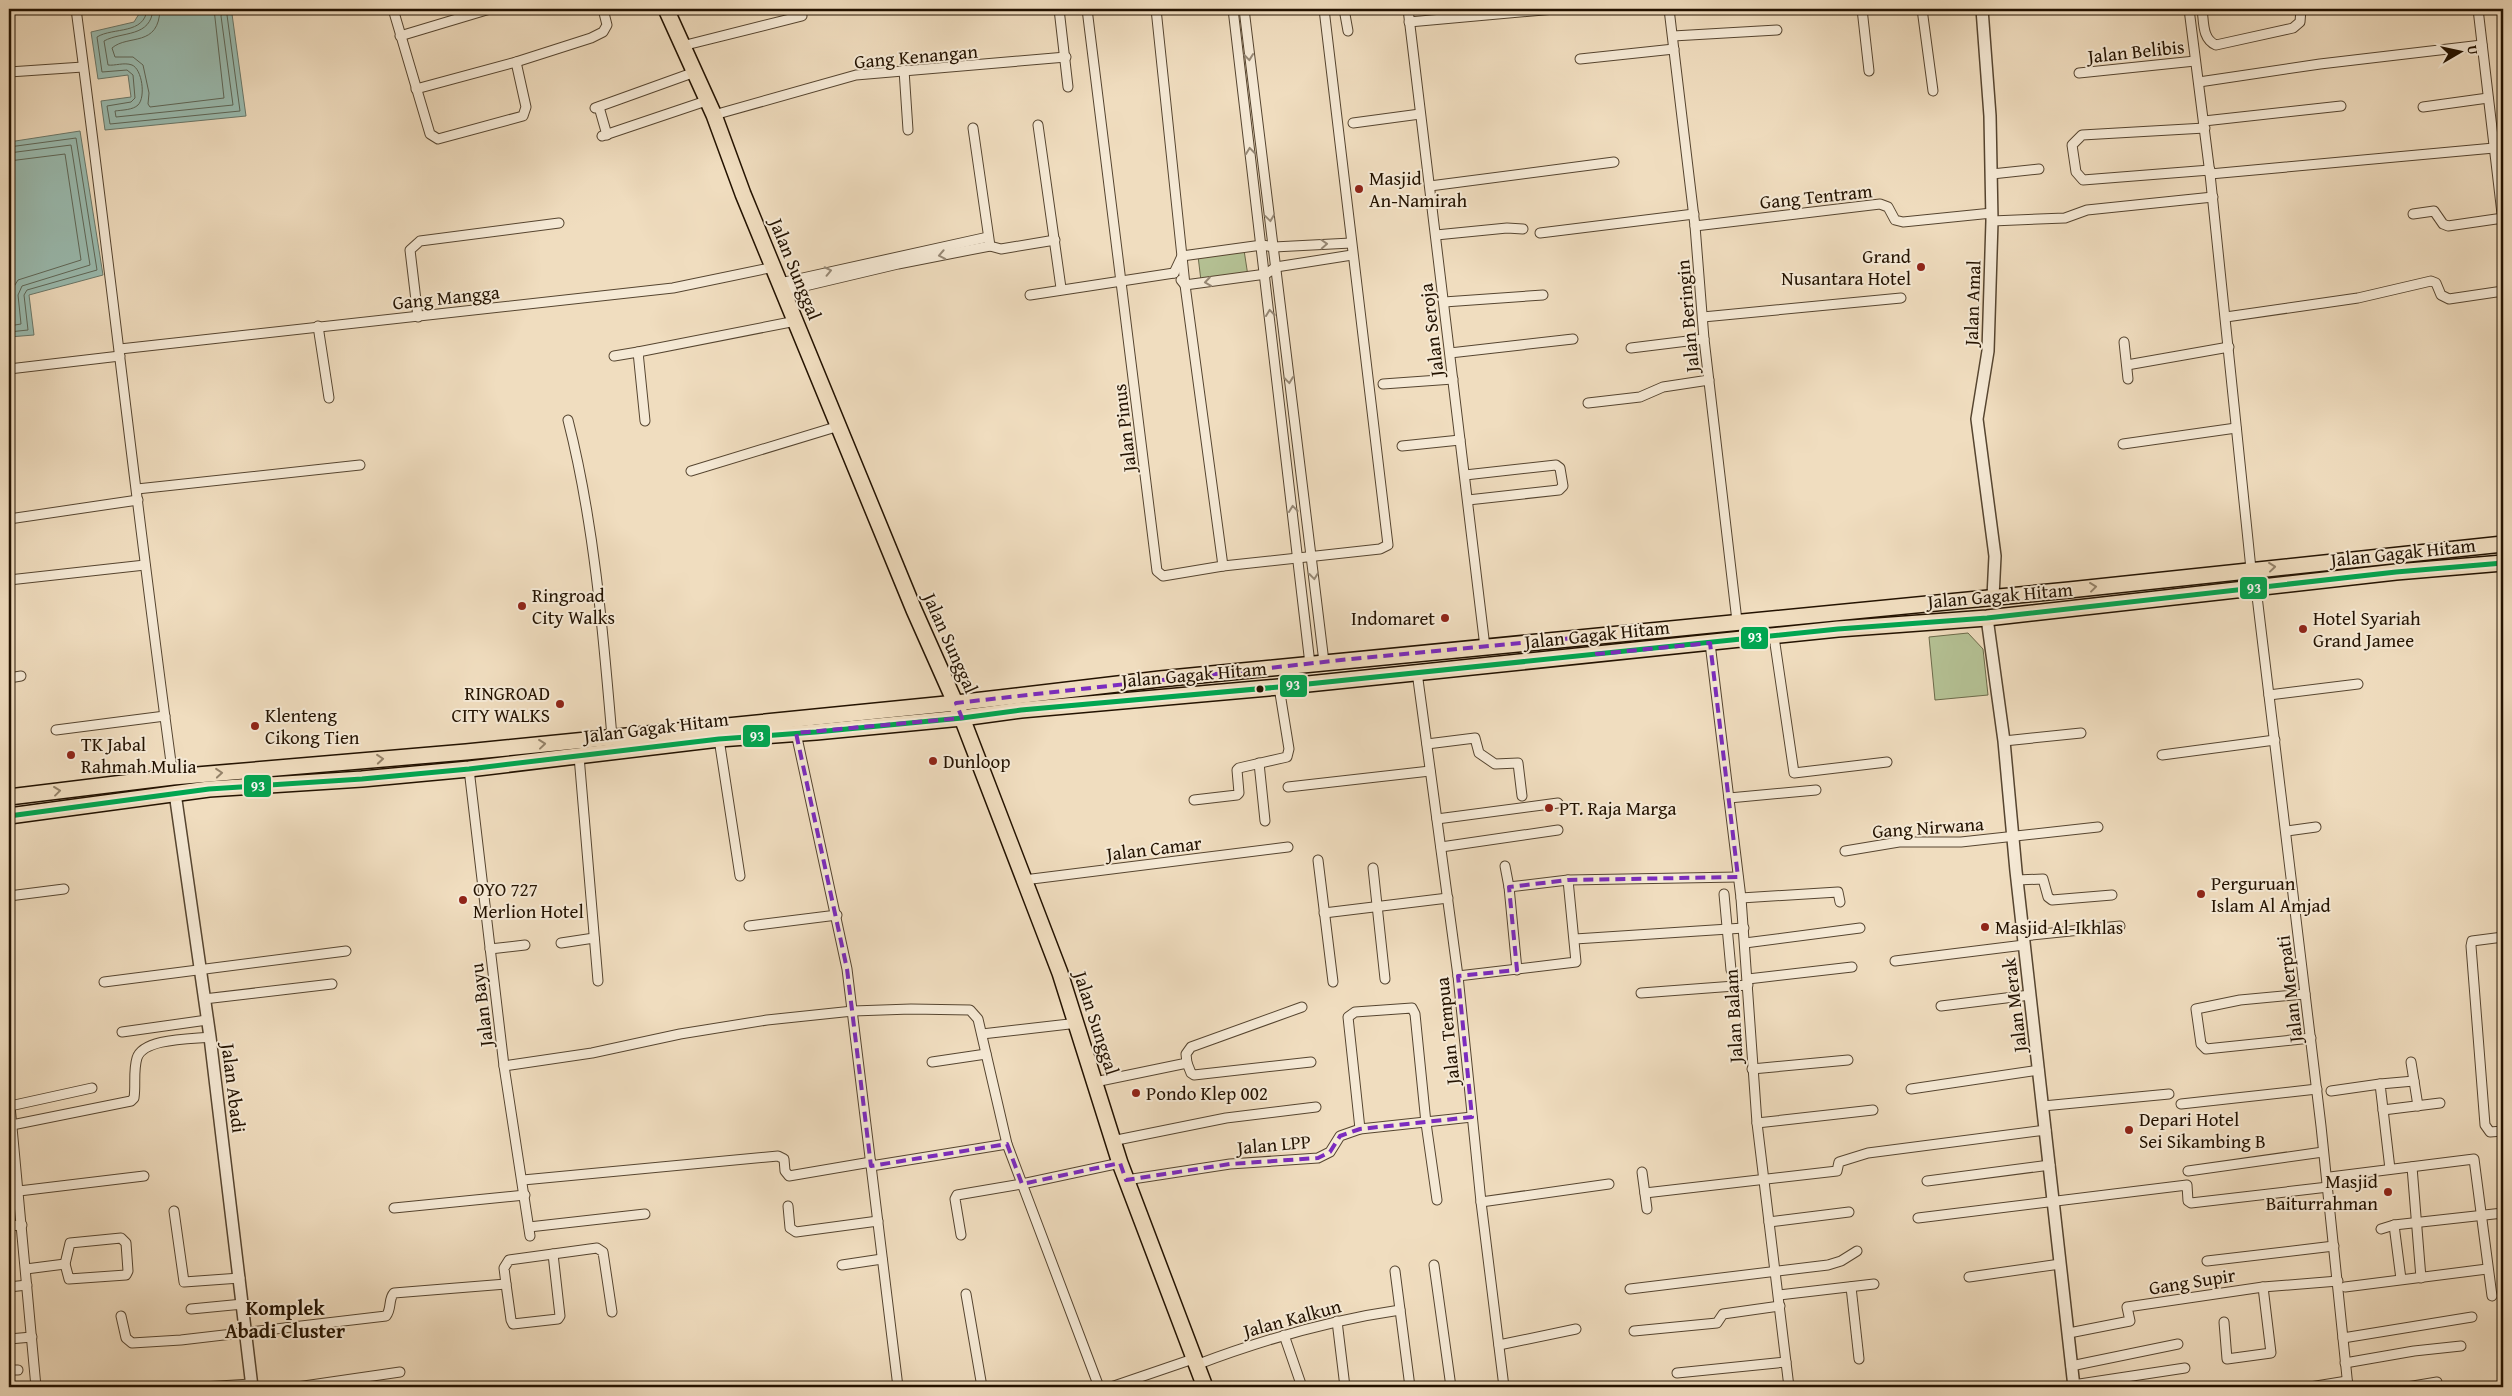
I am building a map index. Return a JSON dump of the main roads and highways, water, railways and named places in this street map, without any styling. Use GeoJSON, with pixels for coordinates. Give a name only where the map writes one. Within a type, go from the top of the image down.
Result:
{"type":"FeatureCollection","features":[{"type":"Feature","properties":{"kind":"main road","name":"Jalan Sunggal"},"geometry":{"type":"LineString","coordinates":[[667,9],[706,101],[714,115],[782,287],[931,650],[962,718],[1078,1023],[1112,1141],[1205,1387]]}},
{"type":"Feature","properties":{"kind":"main road","name":"Jalan Gagak Hitam"},"geometry":{"type":"LineString","coordinates":[[9,797],[173,777],[339,763],[956,703],[1317,663],[1993,597],[2503,544]]}},
{"type":"Feature","properties":{"kind":"main road"},"geometry":{"type":"LineString","coordinates":[[2395,554],[2396,572]]}},
{"type":"Feature","properties":{"kind":"main road","name":"Jalan Gagak Hitam"},"geometry":{"type":"LineString","coordinates":[[9,816],[175,793],[469,769],[719,739],[796,734],[962,718],[1021,710],[1279,686],[1874,625],[1987,618],[2396,572],[2503,563]]}},
{"type":"Feature","properties":{"kind":"main road"},"geometry":{"type":"LineString","coordinates":[[1595,636],[1597,654]]}},
{"type":"Feature","properties":{"kind":"main road"},"geometry":{"type":"LineString","coordinates":[[339,763],[340,780]]}},
{"type":"Feature","properties":{"kind":"water"},"geometry":{"type":"Polygon","coordinates":[[[142,9],[246,9],[246,11],[232,14],[246,116],[105,130],[101,101],[131,97],[128,75],[98,79],[91,32],[134,22],[142,9]]]}},
{"type":"Feature","properties":{"kind":"water"},"geometry":{"type":"Polygon","coordinates":[[[80,131],[103,275],[29,295],[34,335],[9,337],[9,142],[80,131]]]}},
{"type":"Feature","properties":{"kind":"place","name":"Masjid An-Namirah"},"geometry":{"type":"Point","coordinates":[1359,189]}},
{"type":"Feature","properties":{"kind":"place","name":"Grand Nusantara Hotel"},"geometry":{"type":"Point","coordinates":[1921,267]}},
{"type":"Feature","properties":{"kind":"place","name":"Ringroad City Walks"},"geometry":{"type":"Point","coordinates":[522,606]}},
{"type":"Feature","properties":{"kind":"place","name":"Indomaret"},"geometry":{"type":"Point","coordinates":[1445,618]}},
{"type":"Feature","properties":{"kind":"place","name":"Hotel Syariah Grand Jamee"},"geometry":{"type":"Point","coordinates":[2303,629]}},
{"type":"Feature","properties":{"kind":"place","name":"RINGROAD CITY WALKS"},"geometry":{"type":"Point","coordinates":[560,704]}},
{"type":"Feature","properties":{"kind":"place","name":"Klenteng Cikong Tien"},"geometry":{"type":"Point","coordinates":[255,726]}},
{"type":"Feature","properties":{"kind":"place","name":"TK Jabal Rahmah Mulia"},"geometry":{"type":"Point","coordinates":[71,755]}},
{"type":"Feature","properties":{"kind":"place","name":"Dunloop"},"geometry":{"type":"Point","coordinates":[933,761]}},
{"type":"Feature","properties":{"kind":"place","name":"PT. Raja Marga"},"geometry":{"type":"Point","coordinates":[1549,808]}},
{"type":"Feature","properties":{"kind":"place","name":"Perguruan Islam Al Amjad"},"geometry":{"type":"Point","coordinates":[2201,894]}},
{"type":"Feature","properties":{"kind":"place","name":"OYO 727 Merlion Hotel"},"geometry":{"type":"Point","coordinates":[463,900]}},
{"type":"Feature","properties":{"kind":"place","name":"Masjid Al-Ikhlas"},"geometry":{"type":"Point","coordinates":[1985,927]}},
{"type":"Feature","properties":{"kind":"place","name":"Pondo Klep 002"},"geometry":{"type":"Point","coordinates":[1136,1093]}},
{"type":"Feature","properties":{"kind":"place","name":"Depari Hotel Sei Sikambing B"},"geometry":{"type":"Point","coordinates":[2129,1130]}},
{"type":"Feature","properties":{"kind":"place","name":"Masjid Baiturrahman"},"geometry":{"type":"Point","coordinates":[2388,1192]}},
{"type":"Feature","properties":{"kind":"district","name":"Komplek Abadi Cluster"},"geometry":{"type":"Point","coordinates":[285,1318]}}]}
